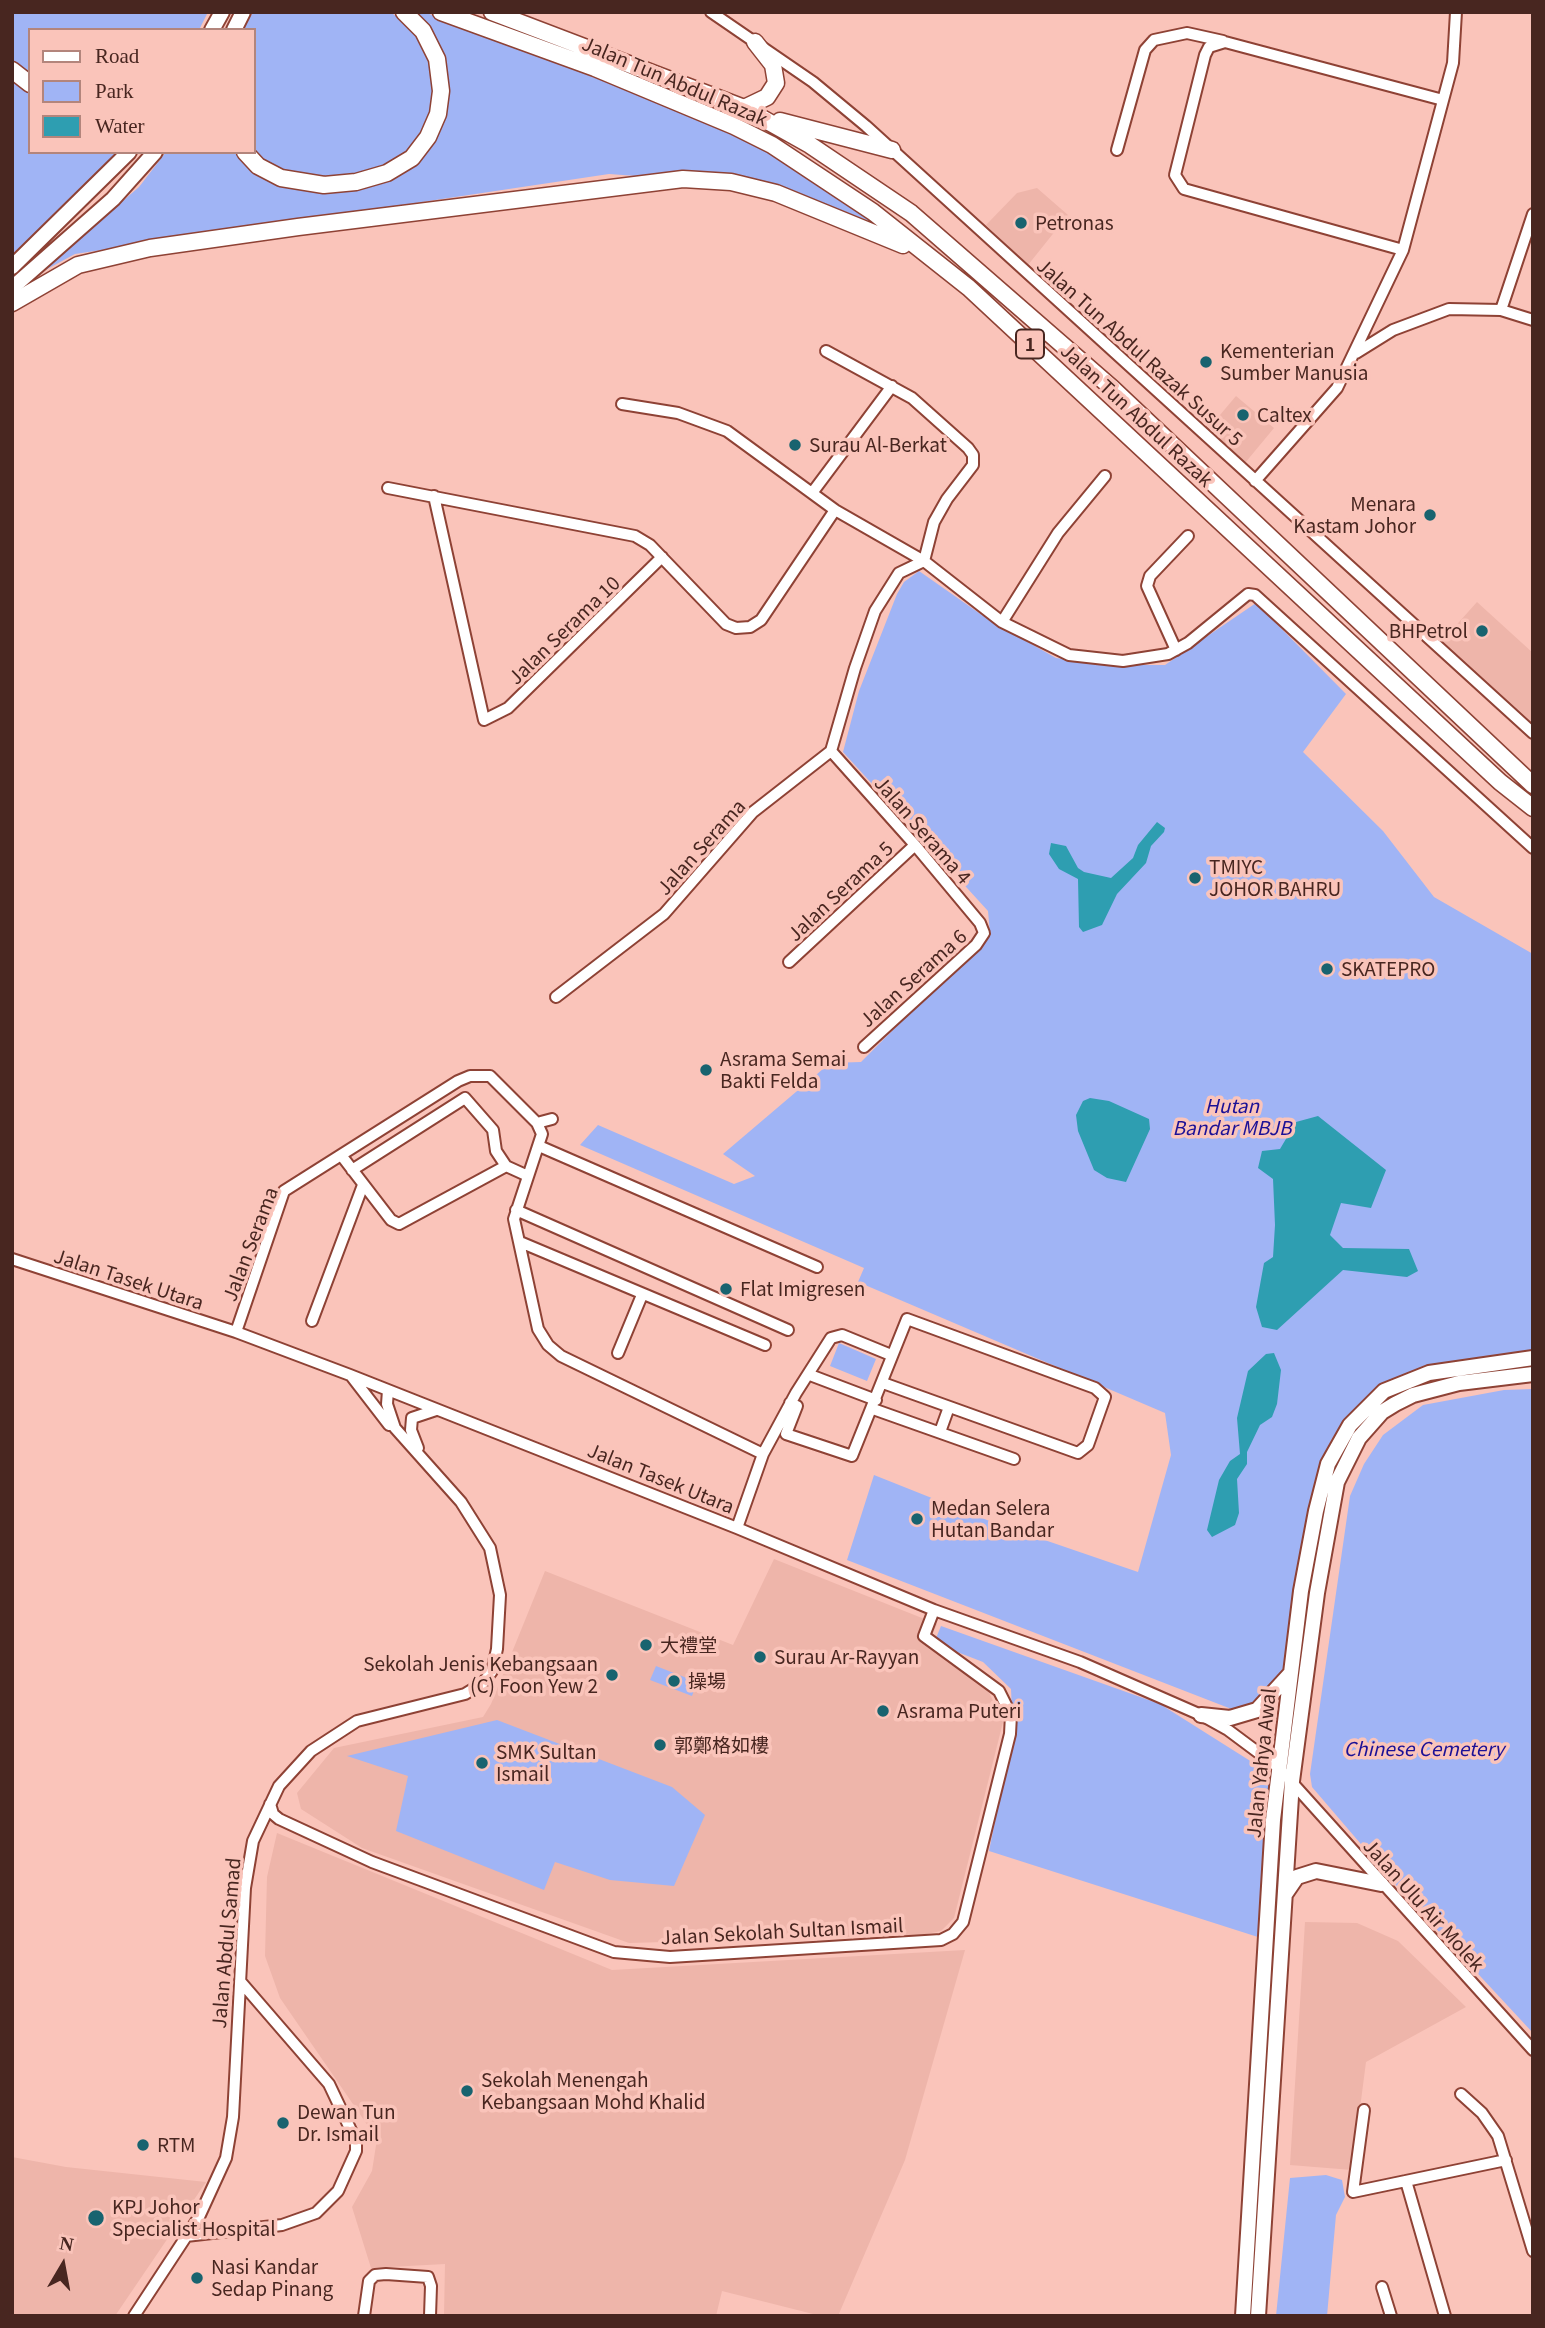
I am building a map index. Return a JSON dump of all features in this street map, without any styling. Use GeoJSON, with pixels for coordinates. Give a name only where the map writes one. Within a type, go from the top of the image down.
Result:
{"type":"FeatureCollection","features":[{"type":"Feature","properties":{"kind":"highway"},"geometry":{"type":"LineString","coordinates":[[247,154],[258,166],[281,178],[324,185],[356,182],[387,173],[412,158],[428,137],[438,114],[441,90],[437,60],[423,31],[404,12]]}},
{"type":"Feature","properties":{"kind":"highway","name":"Jalan Tun Abdul Razak"},"geometry":{"type":"LineString","coordinates":[[440,12],[595,68],[772,145],[873,212],[969,288],[1480,763],[1533,808]]}},
{"type":"Feature","properties":{"kind":"highway","name":"Jalan Tun Abdul Razak"},"geometry":{"type":"LineString","coordinates":[[492,12],[744,108],[810,145],[901,206],[1010,296],[1112,388],[1533,785]]}},
{"type":"Feature","properties":{"kind":"highway"},"geometry":{"type":"LineString","coordinates":[[744,108],[767,97],[776,83],[773,65],[755,42]]}},
{"type":"Feature","properties":{"kind":"highway"},"geometry":{"type":"LineString","coordinates":[[12,70],[28,82]]}},
{"type":"Feature","properties":{"kind":"highway"},"geometry":{"type":"LineString","coordinates":[[760,117],[892,150]]}},
{"type":"Feature","properties":{"kind":"highway"},"geometry":{"type":"LineString","coordinates":[[12,303],[78,265],[150,248],[683,179],[731,182],[819,208],[896,240],[969,288]]}},
{"type":"Feature","properties":{"kind":"main road"},"geometry":{"type":"LineString","coordinates":[[213,28],[222,12]]}},
{"type":"Feature","properties":{"kind":"main road"},"geometry":{"type":"LineString","coordinates":[[235,28],[243,12]]}},
{"type":"Feature","properties":{"kind":"main road"},"geometry":{"type":"LineString","coordinates":[[12,267],[128,154]]}},
{"type":"Feature","properties":{"kind":"main road"},"geometry":{"type":"LineString","coordinates":[[12,288],[113,198],[153,154]]}},
{"type":"Feature","properties":{"kind":"main road","name":"Jalan Yahya Awal"},"geometry":{"type":"LineString","coordinates":[[1243,2316],[1273,1820],[1290,1674],[1315,1511],[1328,1464],[1350,1425],[1384,1391],[1408,1380],[1454,1368],[1533,1358]]}},
{"type":"Feature","properties":{"kind":"main road","name":"Jalan Yahya Awal"},"geometry":{"type":"LineString","coordinates":[[1258,2316],[1292,1781],[1337,1482],[1359,1438],[1382,1412],[1413,1395],[1459,1383],[1533,1374]]}},
{"type":"Feature","properties":{"kind":"main road"},"geometry":{"type":"LineString","coordinates":[[1201,1715],[1230,1718],[1257,1710],[1290,1674]]}},
{"type":"Feature","properties":{"kind":"main road"},"geometry":{"type":"LineString","coordinates":[[1284,1896],[1297,1877],[1316,1871],[1381,1884]]}},
{"type":"Feature","properties":{"kind":"street","name":"Jalan Tun Abdul Razak Susur 5"},"geometry":{"type":"LineString","coordinates":[[711,12],[813,82],[892,150],[1533,733]]}},
{"type":"Feature","properties":{"kind":"street"},"geometry":{"type":"LineString","coordinates":[[1255,481],[1338,388],[1403,250],[1453,63],[1456,12]]}},
{"type":"Feature","properties":{"kind":"street"},"geometry":{"type":"LineString","coordinates":[[1117,150],[1145,50],[1154,40],[1187,33],[1210,36],[1443,100]]}},
{"type":"Feature","properties":{"kind":"street"},"geometry":{"type":"LineString","coordinates":[[1225,42],[1209,47],[1205,55],[1175,174],[1177,182],[1184,189],[1403,250]]}},
{"type":"Feature","properties":{"kind":"street"},"geometry":{"type":"LineString","coordinates":[[1501,310],[1533,214]]}},
{"type":"Feature","properties":{"kind":"street"},"geometry":{"type":"LineString","coordinates":[[1356,353],[1393,330],[1449,309],[1501,310],[1533,320]]}},
{"type":"Feature","properties":{"kind":"street"},"geometry":{"type":"LineString","coordinates":[[1374,314],[1393,330]]}},
{"type":"Feature","properties":{"kind":"street"},"geometry":{"type":"LineString","coordinates":[[826,351],[912,398],[973,455],[973,465],[947,499],[934,522],[924,561],[899,573],[875,611],[831,751]]}},
{"type":"Feature","properties":{"kind":"street"},"geometry":{"type":"LineString","coordinates":[[812,493],[892,386]]}},
{"type":"Feature","properties":{"kind":"street"},"geometry":{"type":"LineString","coordinates":[[622,404],[678,413],[727,430],[835,510],[924,561],[1002,622],[1051,649],[1088,659],[1122,661],[1176,650],[1248,594],[1255,594],[1533,848]]}},
{"type":"Feature","properties":{"kind":"street"},"geometry":{"type":"LineString","coordinates":[[1002,622],[1058,533],[1105,476]]}},
{"type":"Feature","properties":{"kind":"street"},"geometry":{"type":"LineString","coordinates":[[388,488],[635,536],[662,557],[726,624],[736,628],[750,627],[761,620],[835,510]]}},
{"type":"Feature","properties":{"kind":"street","name":"Jalan Serama 10"},"geometry":{"type":"LineString","coordinates":[[434,496],[484,720],[508,708],[662,557]]}},
{"type":"Feature","properties":{"kind":"street"},"geometry":{"type":"LineString","coordinates":[[1176,650],[1147,586],[1150,576],[1188,536]]}},
{"type":"Feature","properties":{"kind":"street","name":"Jalan Serama 4"},"geometry":{"type":"LineString","coordinates":[[831,751],[980,923],[984,935]]}},
{"type":"Feature","properties":{"kind":"street","name":"Jalan Serama"},"geometry":{"type":"LineString","coordinates":[[556,997],[664,914],[753,812],[831,751]]}},
{"type":"Feature","properties":{"kind":"street","name":"Jalan Serama 5"},"geometry":{"type":"LineString","coordinates":[[789,962],[915,845]]}},
{"type":"Feature","properties":{"kind":"street","name":"Jalan Serama 6"},"geometry":{"type":"LineString","coordinates":[[864,1047],[984,935]]}},
{"type":"Feature","properties":{"kind":"street","name":"Jalan Serama"},"geometry":{"type":"LineString","coordinates":[[236,1332],[284,1191],[347,1162],[458,1081],[474,1076],[494,1079],[537,1123]]}},
{"type":"Feature","properties":{"kind":"street"},"geometry":{"type":"LineString","coordinates":[[506,1166],[399,1224],[391,1220],[347,1162],[466,1098],[493,1130],[496,1151],[506,1166],[524,1175]]}},
{"type":"Feature","properties":{"kind":"street"},"geometry":{"type":"LineString","coordinates":[[552,1119],[537,1123],[541,1134],[539,1146],[524,1175],[514,1219],[538,1329],[548,1345],[561,1356],[763,1454]]}},
{"type":"Feature","properties":{"kind":"street"},"geometry":{"type":"LineString","coordinates":[[539,1146],[817,1266]]}},
{"type":"Feature","properties":{"kind":"street"},"geometry":{"type":"LineString","coordinates":[[312,1321],[363,1185]]}},
{"type":"Feature","properties":{"kind":"street"},"geometry":{"type":"LineString","coordinates":[[516,1210],[788,1330]]}},
{"type":"Feature","properties":{"kind":"street"},"geometry":{"type":"LineString","coordinates":[[520,1242],[765,1345]]}},
{"type":"Feature","properties":{"kind":"street","name":"Jalan Tasek Utara"},"geometry":{"type":"LineString","coordinates":[[12,1259],[236,1332],[737,1528],[934,1610],[1080,1662],[1201,1715],[1228,1730],[1279,1768]]}},
{"type":"Feature","properties":{"kind":"street"},"geometry":{"type":"LineString","coordinates":[[618,1353],[642,1295]]}},
{"type":"Feature","properties":{"kind":"street"},"geometry":{"type":"LineString","coordinates":[[790,1403],[797,1406],[786,1434],[852,1456],[907,1320],[1095,1388],[1105,1394],[1088,1445],[1080,1453],[883,1383]]}},
{"type":"Feature","properties":{"kind":"street"},"geometry":{"type":"LineString","coordinates":[[737,1528],[763,1454],[790,1403],[810,1376],[831,1338],[838,1335],[891,1355]]}},
{"type":"Feature","properties":{"kind":"street"},"geometry":{"type":"LineString","coordinates":[[349,1375],[396,1434],[407,1440]]}},
{"type":"Feature","properties":{"kind":"street"},"geometry":{"type":"LineString","coordinates":[[810,1376],[940,1432],[1014,1459]]}},
{"type":"Feature","properties":{"kind":"street","name":"Jalan Abdul Samad"},"geometry":{"type":"LineString","coordinates":[[134,2316],[211,2194],[226,2158],[233,2117],[242,1916],[249,1864],[253,1841],[279,1786],[298,1765],[335,1733],[356,1721],[465,1694],[482,1683],[492,1671],[499,1626],[497,1568],[490,1548],[461,1503],[395,1428],[389,1413],[388,1390]]}},
{"type":"Feature","properties":{"kind":"street"},"geometry":{"type":"LineString","coordinates":[[940,1432],[949,1407]]}},
{"type":"Feature","properties":{"kind":"street"},"geometry":{"type":"LineString","coordinates":[[421,1455],[410,1422],[417,1414],[439,1410]]}},
{"type":"Feature","properties":{"kind":"street","name":"Jalan Sekolah Sultan Ismail"},"geometry":{"type":"LineString","coordinates":[[270,1804],[273,1814],[279,1819],[372,1862],[614,1952],[670,1957],[942,1940],[953,1934],[963,1922],[1010,1734],[1010,1716],[999,1691],[924,1636],[934,1610]]}},
{"type":"Feature","properties":{"kind":"street","name":"Jalan Ulu Air Molek"},"geometry":{"type":"LineString","coordinates":[[1279,1768],[1533,2050]]}},
{"type":"Feature","properties":{"kind":"street"},"geometry":{"type":"LineString","coordinates":[[186,2236],[282,2225],[316,2213],[338,2191],[356,2151],[356,2141],[330,2084],[240,1981]]}},
{"type":"Feature","properties":{"kind":"street"},"geometry":{"type":"LineString","coordinates":[[1461,2094],[1482,2113],[1498,2136],[1533,2251]]}},
{"type":"Feature","properties":{"kind":"street"},"geometry":{"type":"LineString","coordinates":[[1364,2110],[1352,2191],[1506,2160]]}},
{"type":"Feature","properties":{"kind":"street"},"geometry":{"type":"LineString","coordinates":[[1406,2181],[1445,2316]]}},
{"type":"Feature","properties":{"kind":"street"},"geometry":{"type":"LineString","coordinates":[[365,2316],[369,2281],[375,2275],[386,2274],[420,2274],[428,2277],[432,2286],[430,2316]]}},
{"type":"Feature","properties":{"kind":"street"},"geometry":{"type":"LineString","coordinates":[[1382,2287],[1391,2316]]}},
{"type":"Feature","properties":{"kind":"shaded area","name":"Petronas"},"geometry":{"type":"Polygon","coordinates":[[[1037,188],[1068,215],[1028,265],[986,225],[1017,193],[1037,188]]]}},
{"type":"Feature","properties":{"kind":"shaded area"},"geometry":{"type":"Polygon","coordinates":[[[1236,396],[1274,428],[1245,463],[1209,428],[1236,396]]]}},
{"type":"Feature","properties":{"kind":"shaded area"},"geometry":{"type":"Polygon","coordinates":[[[1477,602],[1533,653],[1533,723],[1442,641],[1477,602]]]}},
{"type":"Feature","properties":{"kind":"shaded area","name":"SMK Sultan Ismail"},"geometry":{"type":"Polygon","coordinates":[[[774,1559],[937,1624],[927,1647],[987,1688],[1003,1722],[954,1918],[941,1931],[921,1935],[629,1943],[362,1848],[301,1809],[297,1793],[334,1748],[483,1717],[491,1704],[545,1571],[733,1645],[774,1559]]]}},
{"type":"Feature","properties":{"kind":"shaded area"},"geometry":{"type":"Polygon","coordinates":[[[277,1833],[612,1970],[965,1950],[905,2160],[838,2316],[821,2316],[722,2291],[716,2316],[444,2316],[445,2264],[371,2268],[352,2207],[372,2171],[377,2139],[280,1998],[265,1956],[267,1877],[277,1833]]]}},
{"type":"Feature","properties":{"kind":"shaded area"},"geometry":{"type":"Polygon","coordinates":[[[1305,1922],[1357,1923],[1398,1941],[1466,2007],[1366,2062],[1352,2170],[1290,2165],[1305,1922]]]}},
{"type":"Feature","properties":{"kind":"shaded area","name":"KPJ Johor Specialist Hospital"},"geometry":{"type":"Polygon","coordinates":[[[12,2157],[66,2167],[206,2182],[115,2316],[12,2316],[12,2157]]]}},
{"type":"Feature","properties":{"kind":"green space"},"geometry":{"type":"Polygon","coordinates":[[[12,12],[208,12],[200,28],[28,28],[28,73],[12,60],[12,12]]]}},
{"type":"Feature","properties":{"kind":"green space"},"geometry":{"type":"Polygon","coordinates":[[[253,12],[390,12],[409,25],[425,49],[435,76],[434,104],[420,136],[401,160],[375,172],[308,180],[268,167],[256,154],[256,28],[244,28],[253,12]]]}},
{"type":"Feature","properties":{"kind":"green space"},"geometry":{"type":"Polygon","coordinates":[[[415,12],[424,12],[759,141],[893,230],[825,204],[733,183],[609,174],[75,254],[38,274],[139,187],[164,154],[237,154],[262,177],[302,191],[336,191],[421,158],[445,70],[436,38],[415,12]]]}},
{"type":"Feature","properties":{"kind":"green space"},"geometry":{"type":"Polygon","coordinates":[[[12,81],[28,90],[28,154],[118,154],[12,255],[12,81]]]}},
{"type":"Feature","properties":{"kind":"green space","name":"Hutan Bandar MBJB"},"geometry":{"type":"Polygon","coordinates":[[[919,571],[989,620],[1056,658],[1110,665],[1165,665],[1256,603],[1346,694],[1303,752],[1383,831],[1434,897],[1533,954],[1533,1351],[1383,1387],[1353,1411],[1331,1440],[1306,1531],[1284,1666],[1271,1696],[1234,1710],[847,1560],[874,1475],[992,1522],[1138,1572],[1171,1455],[1165,1413],[858,1282],[864,1268],[580,1145],[598,1125],[734,1184],[755,1176],[723,1154],[830,1063],[861,1062],[990,933],[988,911],[843,752],[859,691],[897,594],[904,582],[919,571]]]}},
{"type":"Feature","properties":{"kind":"green space"},"geometry":{"type":"Polygon","coordinates":[[[839,1343],[876,1359],[867,1381],[830,1366],[839,1343]]]}},
{"type":"Feature","properties":{"kind":"green space","name":"Chinese Cemetery"},"geometry":{"type":"Polygon","coordinates":[[[1533,1389],[1533,2033],[1402,1892],[1312,1787],[1310,1774],[1350,1496],[1364,1464],[1383,1435],[1423,1405],[1504,1390],[1533,1389]]]}},
{"type":"Feature","properties":{"kind":"green space"},"geometry":{"type":"Polygon","coordinates":[[[941,1626],[1160,1704],[1263,1769],[1273,1783],[1261,1938],[989,1851],[1013,1733],[1011,1689],[983,1662],[934,1643],[941,1626]]]}},
{"type":"Feature","properties":{"kind":"green space","name":"操場"},"geometry":{"type":"Polygon","coordinates":[[[656,1666],[697,1682],[692,1696],[650,1680],[656,1666]]]}},
{"type":"Feature","properties":{"kind":"green space"},"geometry":{"type":"Polygon","coordinates":[[[497,1720],[672,1787],[705,1815],[674,1886],[610,1880],[555,1862],[544,1890],[396,1831],[408,1776],[347,1756],[497,1720]]]}},
{"type":"Feature","properties":{"kind":"green space"},"geometry":{"type":"Polygon","coordinates":[[[1326,2175],[1342,2180],[1345,2197],[1336,2215],[1327,2316],[1276,2316],[1290,2178],[1326,2175]]]}},
{"type":"Feature","properties":{"kind":"water"},"geometry":{"type":"Polygon","coordinates":[[[1157,822],[1165,828],[1164,832],[1151,846],[1146,863],[1117,894],[1102,925],[1083,932],[1079,927],[1078,879],[1059,869],[1049,854],[1051,843],[1066,846],[1078,868],[1084,872],[1111,878],[1133,858],[1138,845],[1157,822]]]}},
{"type":"Feature","properties":{"kind":"water"},"geometry":{"type":"Polygon","coordinates":[[[1090,1098],[1109,1101],[1149,1119],[1150,1129],[1126,1182],[1107,1178],[1094,1170],[1078,1131],[1076,1115],[1083,1101],[1090,1098]]]}},
{"type":"Feature","properties":{"kind":"water"},"geometry":{"type":"Polygon","coordinates":[[[1318,1116],[1386,1170],[1371,1208],[1341,1203],[1330,1235],[1343,1248],[1409,1249],[1418,1271],[1407,1277],[1343,1270],[1277,1330],[1262,1327],[1256,1307],[1264,1263],[1273,1257],[1275,1225],[1273,1179],[1258,1168],[1262,1151],[1280,1149],[1296,1122],[1318,1116]]]}},
{"type":"Feature","properties":{"kind":"water"},"geometry":{"type":"Polygon","coordinates":[[[1274,1353],[1281,1370],[1277,1404],[1272,1417],[1260,1425],[1247,1452],[1247,1464],[1237,1479],[1239,1513],[1235,1525],[1212,1537],[1207,1530],[1219,1480],[1230,1461],[1240,1454],[1237,1418],[1248,1371],[1266,1354],[1274,1353]]]}},
{"type":"Feature","properties":{"kind":"place","name":"Petronas"},"geometry":{"type":"Point","coordinates":[1021,223]}},
{"type":"Feature","properties":{"kind":"place","name":"Kementerian Sumber Manusia"},"geometry":{"type":"Point","coordinates":[1206,362]}},
{"type":"Feature","properties":{"kind":"place","name":"Caltex"},"geometry":{"type":"Point","coordinates":[1243,415]}},
{"type":"Feature","properties":{"kind":"place","name":"Surau Al-Berkat"},"geometry":{"type":"Point","coordinates":[795,445]}},
{"type":"Feature","properties":{"kind":"place","name":"Menara Kastam Johor"},"geometry":{"type":"Point","coordinates":[1430,515]}},
{"type":"Feature","properties":{"kind":"place","name":"BHPetrol"},"geometry":{"type":"Point","coordinates":[1482,631]}},
{"type":"Feature","properties":{"kind":"place","name":"TMIYC JOHOR BAHRU"},"geometry":{"type":"Point","coordinates":[1195,878]}},
{"type":"Feature","properties":{"kind":"place","name":"SKATEPRO"},"geometry":{"type":"Point","coordinates":[1327,969]}},
{"type":"Feature","properties":{"kind":"place","name":"Asrama Semai Bakti Felda"},"geometry":{"type":"Point","coordinates":[706,1070]}},
{"type":"Feature","properties":{"kind":"place","name":"Flat Imigresen"},"geometry":{"type":"Point","coordinates":[726,1289]}},
{"type":"Feature","properties":{"kind":"place","name":"Medan Selera Hutan Bandar"},"geometry":{"type":"Point","coordinates":[917,1519]}},
{"type":"Feature","properties":{"kind":"place","name":"大禮堂"},"geometry":{"type":"Point","coordinates":[646,1645]}},
{"type":"Feature","properties":{"kind":"place","name":"Surau Ar-Rayyan"},"geometry":{"type":"Point","coordinates":[760,1657]}},
{"type":"Feature","properties":{"kind":"place","name":"Sekolah Jenis Kebangsaan (C) Foon Yew 2"},"geometry":{"type":"Point","coordinates":[612,1675]}},
{"type":"Feature","properties":{"kind":"place","name":"操場"},"geometry":{"type":"Point","coordinates":[674,1681]}},
{"type":"Feature","properties":{"kind":"place","name":"Asrama Puteri"},"geometry":{"type":"Point","coordinates":[883,1711]}},
{"type":"Feature","properties":{"kind":"place","name":"郭鄭格如樓"},"geometry":{"type":"Point","coordinates":[660,1745]}},
{"type":"Feature","properties":{"kind":"place","name":"SMK Sultan Ismail"},"geometry":{"type":"Point","coordinates":[482,1763]}},
{"type":"Feature","properties":{"kind":"place","name":"Sekolah Menengah Kebangsaan Mohd Khalid"},"geometry":{"type":"Point","coordinates":[467,2091]}},
{"type":"Feature","properties":{"kind":"place","name":"Dewan Tun Dr. Ismail"},"geometry":{"type":"Point","coordinates":[283,2123]}},
{"type":"Feature","properties":{"kind":"place","name":"RTM"},"geometry":{"type":"Point","coordinates":[143,2145]}},
{"type":"Feature","properties":{"kind":"place","name":"KPJ Johor Specialist Hospital"},"geometry":{"type":"Point","coordinates":[96,2218]}},
{"type":"Feature","properties":{"kind":"place","name":"Nasi Kandar Sedap Pinang"},"geometry":{"type":"Point","coordinates":[197,2278]}}]}
